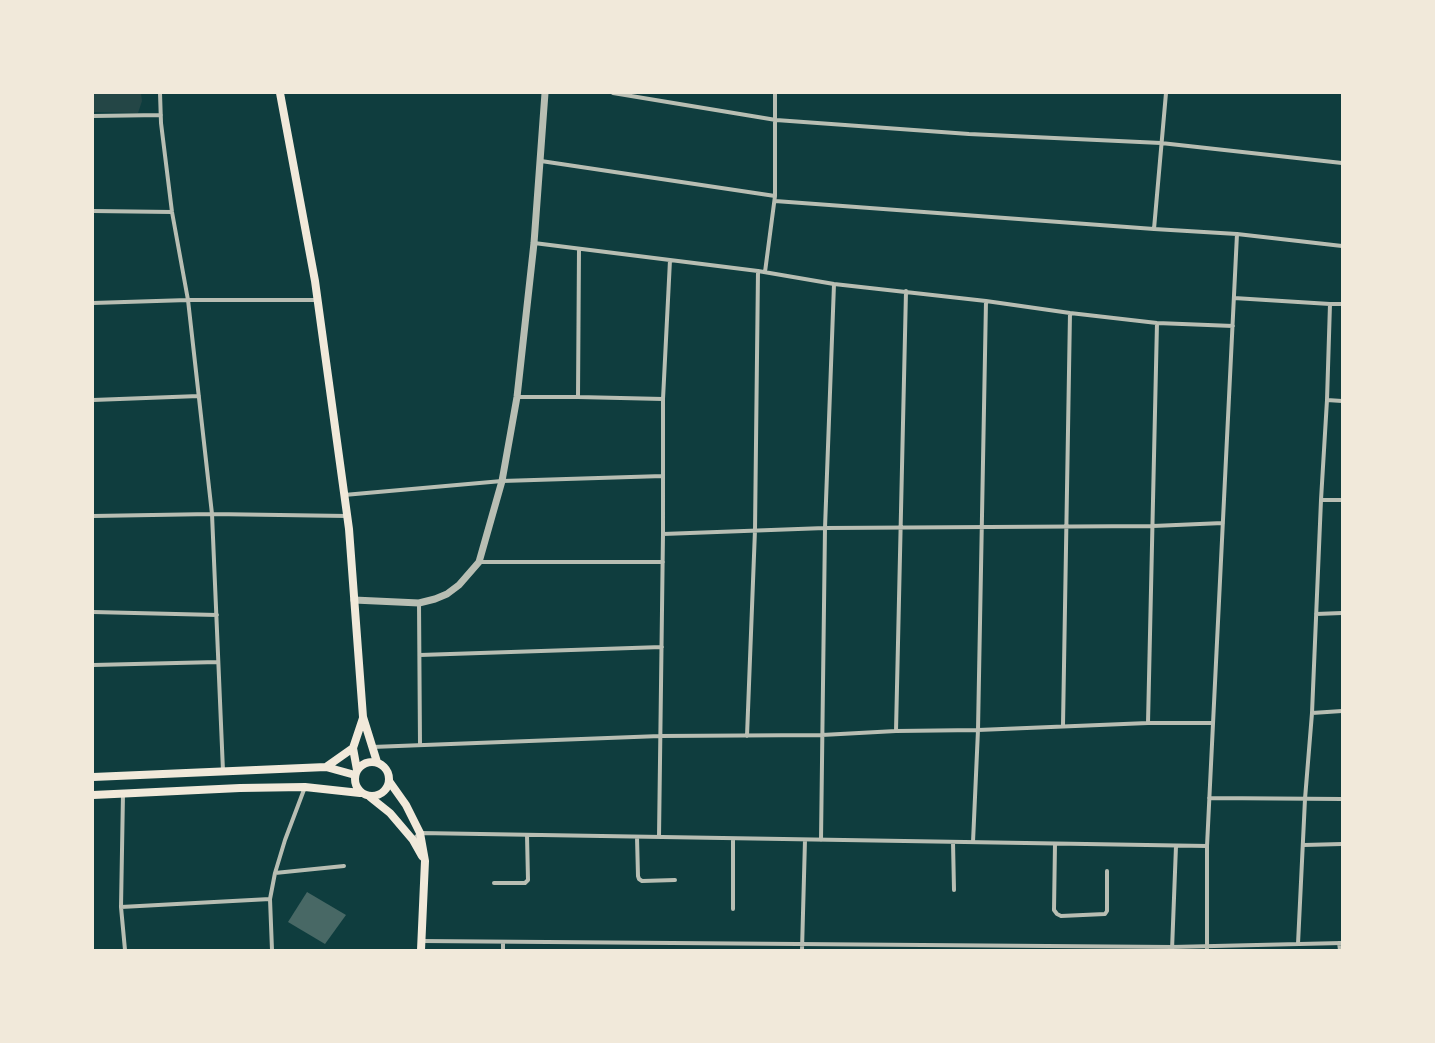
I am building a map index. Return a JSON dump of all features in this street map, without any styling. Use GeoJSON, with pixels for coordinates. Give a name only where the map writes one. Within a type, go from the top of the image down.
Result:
{"type":"FeatureCollection","features":[{"type":"Feature","properties":{"kind":"main road"},"geometry":{"type":"LineString","coordinates":[[280,93],[318,300],[347,516],[363,717],[377,762],[386,769],[389,775],[388,786],[382,794],[370,797]]}},
{"type":"Feature","properties":{"kind":"main road"},"geometry":{"type":"LineString","coordinates":[[360,793],[354,782],[356,772],[353,748],[363,717]]}},
{"type":"Feature","properties":{"kind":"main road"},"geometry":{"type":"LineString","coordinates":[[326,767],[353,748]]}},
{"type":"Feature","properties":{"kind":"main road"},"geometry":{"type":"LineString","coordinates":[[356,772],[365,763],[377,762]]}},
{"type":"Feature","properties":{"kind":"main road"},"geometry":{"type":"LineString","coordinates":[[93,777],[326,767],[356,772]]}},
{"type":"Feature","properties":{"kind":"main road"},"geometry":{"type":"LineString","coordinates":[[389,781],[406,805],[420,834],[425,861],[421,950]]}},
{"type":"Feature","properties":{"kind":"main road"},"geometry":{"type":"LineString","coordinates":[[93,795],[240,788],[305,787],[360,793],[370,797],[390,813],[413,840],[425,861]]}},
{"type":"Feature","properties":{"kind":"street"},"geometry":{"type":"LineString","coordinates":[[160,93],[161,115],[172,212],[188,300],[212,514],[223,771]]}},
{"type":"Feature","properties":{"kind":"street"},"geometry":{"type":"LineString","coordinates":[[354,600],[419,603],[447,594],[459,585],[479,562],[502,481],[517,397],[534,243],[546,93]]}},
{"type":"Feature","properties":{"kind":"street"},"geometry":{"type":"LineString","coordinates":[[614,93],[776,120],[969,134],[1161,143],[1342,163]]}},
{"type":"Feature","properties":{"kind":"street"},"geometry":{"type":"LineString","coordinates":[[765,272],[775,199],[775,93]]}},
{"type":"Feature","properties":{"kind":"street"},"geometry":{"type":"LineString","coordinates":[[1154,229],[1166,93]]}},
{"type":"Feature","properties":{"kind":"street"},"geometry":{"type":"LineString","coordinates":[[93,116],[161,115]]}},
{"type":"Feature","properties":{"kind":"street"},"geometry":{"type":"LineString","coordinates":[[541,161],[775,199],[1154,229],[1237,234],[1342,246]]}},
{"type":"Feature","properties":{"kind":"street"},"geometry":{"type":"LineString","coordinates":[[93,211],[172,212]]}},
{"type":"Feature","properties":{"kind":"street"},"geometry":{"type":"LineString","coordinates":[[1207,948],[1207,846],[1209,798],[1237,234]]}},
{"type":"Feature","properties":{"kind":"street"},"geometry":{"type":"LineString","coordinates":[[534,243],[758,271],[834,284],[906,291],[1070,313],[1157,322],[1232,326]]}},
{"type":"Feature","properties":{"kind":"street"},"geometry":{"type":"LineString","coordinates":[[578,397],[579,249]]}},
{"type":"Feature","properties":{"kind":"street"},"geometry":{"type":"LineString","coordinates":[[659,837],[663,562],[663,399],[670,260]]}},
{"type":"Feature","properties":{"kind":"street"},"geometry":{"type":"LineString","coordinates":[[747,736],[755,530],[758,271]]}},
{"type":"Feature","properties":{"kind":"street"},"geometry":{"type":"LineString","coordinates":[[821,840],[825,528],[834,284]]}},
{"type":"Feature","properties":{"kind":"street"},"geometry":{"type":"LineString","coordinates":[[896,731],[906,291]]}},
{"type":"Feature","properties":{"kind":"street"},"geometry":{"type":"LineString","coordinates":[[1234,298],[1342,304]]}},
{"type":"Feature","properties":{"kind":"street"},"geometry":{"type":"LineString","coordinates":[[93,303],[188,300],[318,300]]}},
{"type":"Feature","properties":{"kind":"street"},"geometry":{"type":"LineString","coordinates":[[973,842],[978,730],[986,301]]}},
{"type":"Feature","properties":{"kind":"street"},"geometry":{"type":"LineString","coordinates":[[1298,944],[1304,845],[1305,799],[1312,713],[1321,500],[1327,400],[1330,304]]}},
{"type":"Feature","properties":{"kind":"street"},"geometry":{"type":"LineString","coordinates":[[1063,725],[1070,313]]}},
{"type":"Feature","properties":{"kind":"street"},"geometry":{"type":"LineString","coordinates":[[1148,722],[1157,322]]}},
{"type":"Feature","properties":{"kind":"street"},"geometry":{"type":"LineString","coordinates":[[93,400],[199,396]]}},
{"type":"Feature","properties":{"kind":"street"},"geometry":{"type":"LineString","coordinates":[[517,397],[663,399]]}},
{"type":"Feature","properties":{"kind":"street"},"geometry":{"type":"LineString","coordinates":[[1327,400],[1342,401]]}},
{"type":"Feature","properties":{"kind":"street"},"geometry":{"type":"LineString","coordinates":[[344,495],[502,481],[663,476]]}},
{"type":"Feature","properties":{"kind":"street"},"geometry":{"type":"LineString","coordinates":[[1321,500],[1342,500]]}},
{"type":"Feature","properties":{"kind":"street"},"geometry":{"type":"LineString","coordinates":[[93,516],[212,514],[347,516]]}},
{"type":"Feature","properties":{"kind":"street"},"geometry":{"type":"LineString","coordinates":[[663,534],[825,528],[1153,526],[1223,523]]}},
{"type":"Feature","properties":{"kind":"street"},"geometry":{"type":"LineString","coordinates":[[479,562],[663,562]]}},
{"type":"Feature","properties":{"kind":"street"},"geometry":{"type":"LineString","coordinates":[[419,603],[420,745]]}},
{"type":"Feature","properties":{"kind":"street"},"geometry":{"type":"LineString","coordinates":[[93,612],[217,615]]}},
{"type":"Feature","properties":{"kind":"street"},"geometry":{"type":"LineString","coordinates":[[1316,614],[1342,612]]}},
{"type":"Feature","properties":{"kind":"street"},"geometry":{"type":"LineString","coordinates":[[420,655],[662,647]]}},
{"type":"Feature","properties":{"kind":"street"},"geometry":{"type":"LineString","coordinates":[[93,665],[218,662]]}},
{"type":"Feature","properties":{"kind":"street"},"geometry":{"type":"LineString","coordinates":[[1312,713],[1342,711]]}},
{"type":"Feature","properties":{"kind":"street"},"geometry":{"type":"LineString","coordinates":[[372,747],[660,736],[822,735],[896,731],[978,730],[1148,722],[1213,723]]}},
{"type":"Feature","properties":{"kind":"street"},"geometry":{"type":"LineString","coordinates":[[272,950],[270,898],[275,874],[305,787]]}},
{"type":"Feature","properties":{"kind":"street"},"geometry":{"type":"LineString","coordinates":[[123,794],[121,907],[125,950]]}},
{"type":"Feature","properties":{"kind":"street"},"geometry":{"type":"LineString","coordinates":[[1209,798],[1342,799]]}},
{"type":"Feature","properties":{"kind":"street"},"geometry":{"type":"LineString","coordinates":[[413,840],[420,834],[1207,846]]}},
{"type":"Feature","properties":{"kind":"street"},"geometry":{"type":"LineString","coordinates":[[494,883],[525,883],[528,880],[527,835]]}},
{"type":"Feature","properties":{"kind":"street"},"geometry":{"type":"LineString","coordinates":[[637,837],[639,878],[642,881],[675,880]]}},
{"type":"Feature","properties":{"kind":"street"},"geometry":{"type":"LineString","coordinates":[[733,839],[733,909]]}},
{"type":"Feature","properties":{"kind":"street"},"geometry":{"type":"LineString","coordinates":[[802,950],[805,840]]}},
{"type":"Feature","properties":{"kind":"street"},"geometry":{"type":"LineString","coordinates":[[953,842],[954,890]]}},
{"type":"Feature","properties":{"kind":"street"},"geometry":{"type":"LineString","coordinates":[[1055,844],[1054,910],[1057,914],[1061,916],[1105,914],[1107,910],[1107,871]]}},
{"type":"Feature","properties":{"kind":"street"},"geometry":{"type":"LineString","coordinates":[[1304,845],[1342,844]]}},
{"type":"Feature","properties":{"kind":"street"},"geometry":{"type":"LineString","coordinates":[[1172,948],[1176,846]]}},
{"type":"Feature","properties":{"kind":"street"},"geometry":{"type":"LineString","coordinates":[[275,874],[344,866]]}},
{"type":"Feature","properties":{"kind":"street"},"geometry":{"type":"LineString","coordinates":[[121,907],[270,898]]}},
{"type":"Feature","properties":{"kind":"street"},"geometry":{"type":"LineString","coordinates":[[421,941],[1064,948],[1207,948],[1340,943],[1340,950]]}},
{"type":"Feature","properties":{"kind":"street"},"geometry":{"type":"LineString","coordinates":[[503,942],[503,950]]}},
{"type":"Feature","properties":{"kind":"street"},"geometry":{"type":"LineString","coordinates":[[1314,944],[1314,950]]}},
{"type":"Feature","properties":{"kind":"shaded area"},"geometry":{"type":"Polygon","coordinates":[[[93,93],[141,93],[142,101],[138,113],[93,112],[93,93]]]}},
{"type":"Feature","properties":{"kind":"building"},"geometry":{"type":"Polygon","coordinates":[[[307,892],[346,915],[325,944],[288,922],[307,892]]]}}]}
